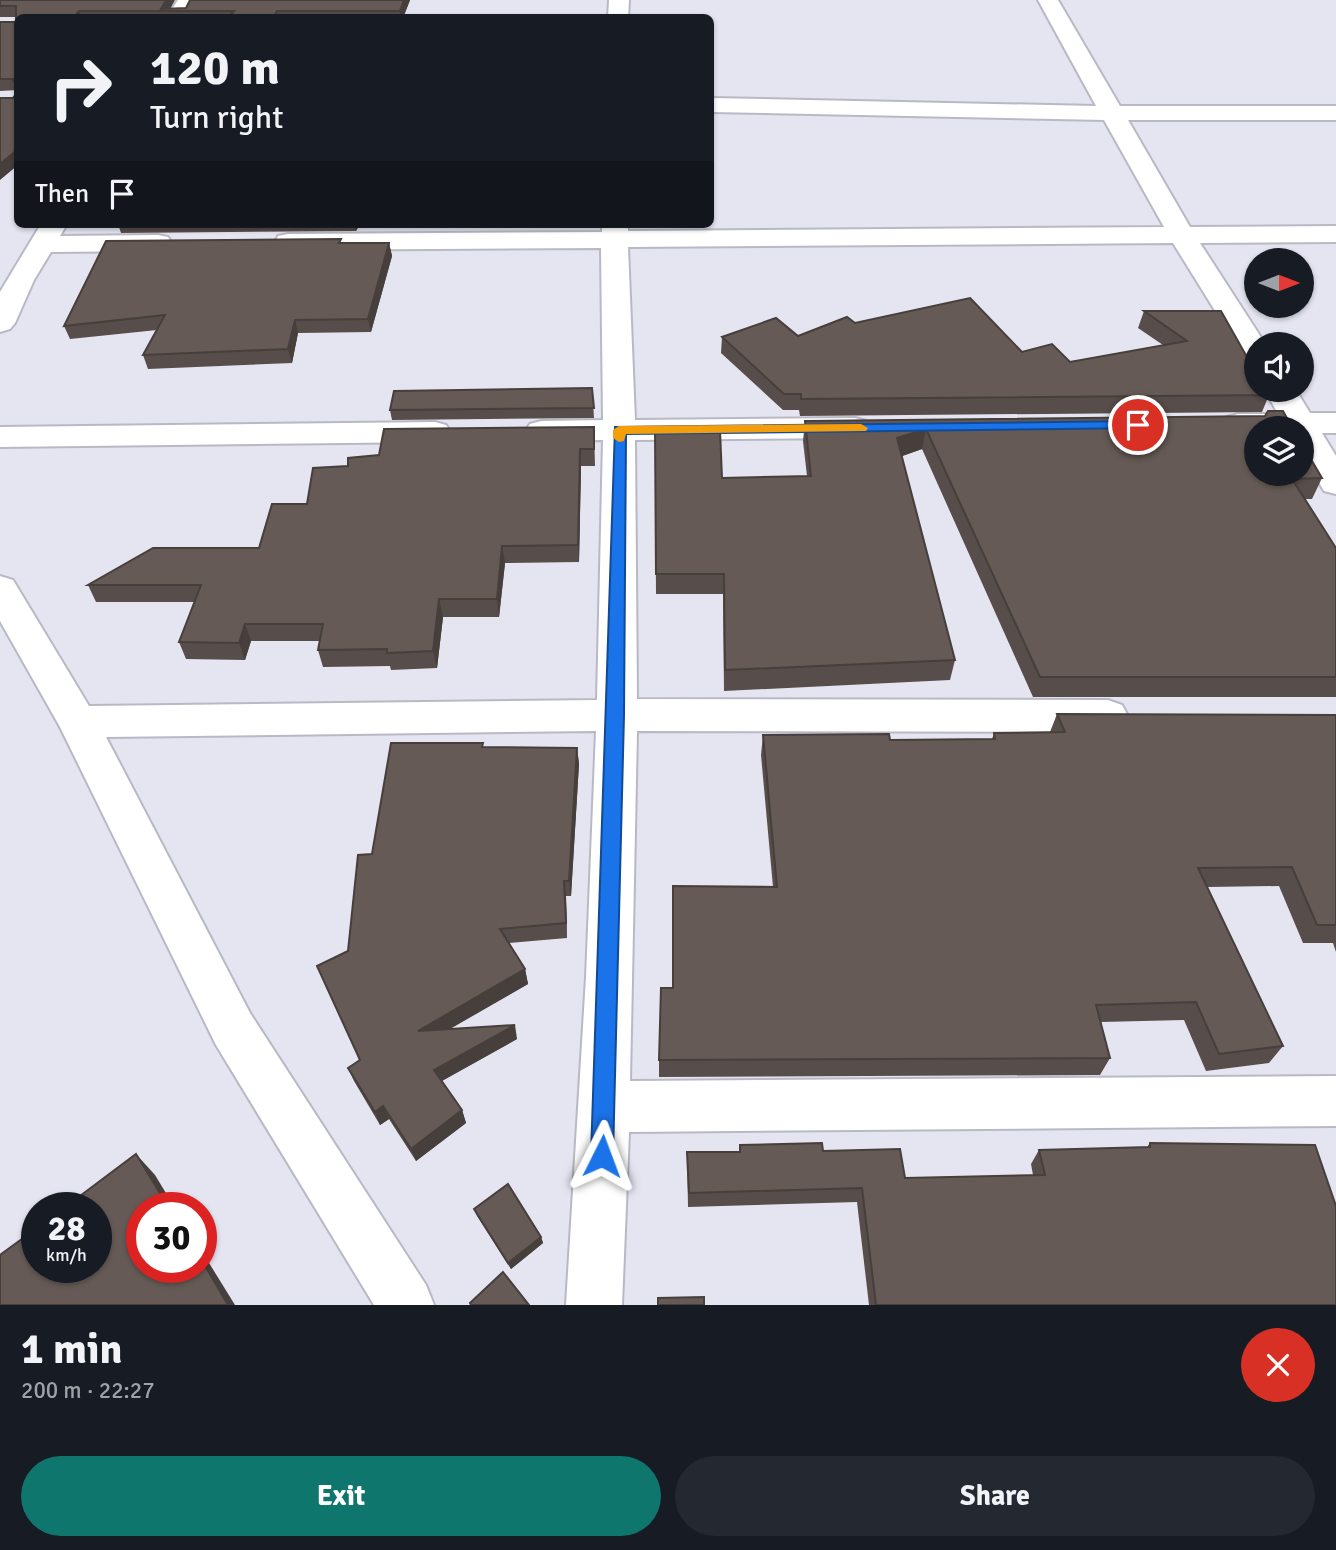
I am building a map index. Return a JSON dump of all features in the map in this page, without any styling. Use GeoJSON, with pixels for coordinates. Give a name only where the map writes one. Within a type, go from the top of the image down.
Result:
{"type":"FeatureCollection","features":[{"type":"Feature","properties":{"kind":"street"},"geometry":{"type":"LineString","coordinates":[[1048,0],[1181,234],[1244,334]]}},
{"type":"Feature","properties":{"kind":"street"},"geometry":{"type":"LineString","coordinates":[[714,105],[1112,113],[1336,113]]}},
{"type":"Feature","properties":{"kind":"street"},"geometry":{"type":"LineString","coordinates":[[594,1305],[605,1107],[616,715],[619,430],[615,231]]}},
{"type":"Feature","properties":{"kind":"street"},"geometry":{"type":"LineString","coordinates":[[265,242],[615,231],[1336,234]]}},
{"type":"Feature","properties":{"kind":"street"},"geometry":{"type":"LineString","coordinates":[[0,323],[10,281],[48,234],[181,243]]}},
{"type":"Feature","properties":{"kind":"street"},"geometry":{"type":"LineString","coordinates":[[1314,424],[1336,423]]}},
{"type":"Feature","properties":{"kind":"street"},"geometry":{"type":"LineString","coordinates":[[1204,425],[1244,425]]}},
{"type":"Feature","properties":{"kind":"street"},"geometry":{"type":"LineString","coordinates":[[509,432],[884,428]]}},
{"type":"Feature","properties":{"kind":"street"},"geometry":{"type":"LineString","coordinates":[[0,437],[468,432]]}},
{"type":"Feature","properties":{"kind":"street"},"geometry":{"type":"LineString","coordinates":[[1314,446],[1336,483]]}},
{"type":"Feature","properties":{"kind":"street"},"geometry":{"type":"LineString","coordinates":[[0,589],[78,722],[233,1029],[406,1305]]}},
{"type":"Feature","properties":{"kind":"street"},"geometry":{"type":"LineString","coordinates":[[78,722],[616,715],[1142,716]]}},
{"type":"Feature","properties":{"kind":"street"},"geometry":{"type":"LineString","coordinates":[[605,1107],[1336,1101]]}},
{"type":"Feature","properties":{"kind":"building"},"geometry":{"type":"Polygon","coordinates":[[[0,0],[166,0],[161,9],[186,8],[190,0],[404,0],[400,11],[277,11],[276,14],[231,14],[234,11],[79,11],[76,14],[16,14],[16,6],[0,6],[0,0]]]}},
{"type":"Feature","properties":{"kind":"building"},"geometry":{"type":"Polygon","coordinates":[[[0,22],[14,22],[14,81],[0,79],[0,22]]]}},
{"type":"Feature","properties":{"kind":"building"},"geometry":{"type":"Polygon","coordinates":[[[0,98],[13,98],[14,152],[0,164],[0,98]]]}},
{"type":"Feature","properties":{"kind":"building"},"geometry":{"type":"Polygon","coordinates":[[[341,239],[339,243],[389,243],[368,319],[295,320],[288,349],[143,355],[165,315],[64,326],[106,241],[341,239]]]}},
{"type":"Feature","properties":{"kind":"building"},"geometry":{"type":"Polygon","coordinates":[[[970,298],[1022,352],[1052,344],[1070,362],[1187,341],[1144,311],[1221,311],[1244,352],[1244,395],[801,399],[801,394],[784,394],[722,337],[776,318],[798,336],[847,317],[855,323],[970,298]]]}},
{"type":"Feature","properties":{"kind":"building"},"geometry":{"type":"Polygon","coordinates":[[[592,388],[594,408],[390,410],[394,391],[592,388]]]}},
{"type":"Feature","properties":{"kind":"building"},"geometry":{"type":"Polygon","coordinates":[[[1268,411],[1283,411],[1286,416],[1265,416],[1268,411]]]}},
{"type":"Feature","properties":{"kind":"building"},"geometry":{"type":"Polygon","coordinates":[[[1244,416],[1244,486],[1296,486],[1336,548],[1336,677],[1040,677],[926,429],[897,438],[955,660],[725,670],[724,574],[656,574],[655,430],[720,430],[722,478],[811,476],[805,421],[1244,416]]]}},
{"type":"Feature","properties":{"kind":"building"},"geometry":{"type":"Polygon","coordinates":[[[594,427],[594,449],[580,449],[578,545],[502,546],[497,599],[439,599],[433,651],[387,653],[387,649],[318,650],[323,624],[245,624],[239,643],[179,642],[201,585],[88,585],[153,548],[259,548],[272,504],[307,504],[313,468],[348,466],[348,458],[379,455],[384,429],[594,427]]]}},
{"type":"Feature","properties":{"kind":"building"},"geometry":{"type":"Polygon","coordinates":[[[1314,464],[1322,478],[1314,478],[1314,464]]]}},
{"type":"Feature","properties":{"kind":"building"},"geometry":{"type":"Polygon","coordinates":[[[1057,714],[1336,715],[1336,925],[1317,925],[1292,867],[1198,868],[1283,1046],[1219,1054],[1196,1002],[1096,1005],[1110,1058],[659,1060],[661,988],[673,988],[673,886],[777,887],[763,735],[889,734],[890,740],[995,739],[994,733],[1065,732],[1057,714]]]}},
{"type":"Feature","properties":{"kind":"building"},"geometry":{"type":"Polygon","coordinates":[[[391,743],[483,743],[482,747],[577,748],[569,881],[564,881],[566,923],[500,929],[525,969],[418,1031],[515,1025],[434,1070],[462,1110],[411,1149],[383,1106],[375,1112],[348,1068],[360,1060],[317,966],[348,951],[358,855],[372,854],[391,743]]]}},
{"type":"Feature","properties":{"kind":"building"},"geometry":{"type":"Polygon","coordinates":[[[822,1143],[823,1151],[900,1149],[905,1178],[1045,1175],[1039,1150],[1150,1147],[1150,1143],[1315,1145],[1336,1206],[1336,1305],[876,1305],[862,1188],[689,1193],[687,1152],[740,1152],[740,1145],[822,1143]]]}},
{"type":"Feature","properties":{"kind":"building"},"geometry":{"type":"Polygon","coordinates":[[[136,1154],[159,1192],[126,1192],[126,1283],[215,1283],[228,1305],[0,1305],[0,1255],[21,1240],[21,1283],[112,1283],[112,1192],[85,1192],[136,1154]]]}},
{"type":"Feature","properties":{"kind":"building"},"geometry":{"type":"Polygon","coordinates":[[[508,1184],[541,1237],[508,1263],[474,1209],[508,1184]]]}},
{"type":"Feature","properties":{"kind":"building"},"geometry":{"type":"Polygon","coordinates":[[[503,1272],[529,1305],[471,1305],[470,1303],[503,1272]]]}},
{"type":"Feature","properties":{"kind":"building"},"geometry":{"type":"Polygon","coordinates":[[[704,1297],[704,1305],[658,1305],[658,1298],[704,1297]]]}},
{"type":"Feature","properties":{"kind":"slow traffic"},"geometry":{"type":"LineString","coordinates":[[619,438],[619,430],[861,428]]}},
{"type":"Feature","properties":{"kind":"route"},"geometry":{"type":"LineString","coordinates":[[602,1156],[616,715],[619,430],[1138,425]]}}]}
